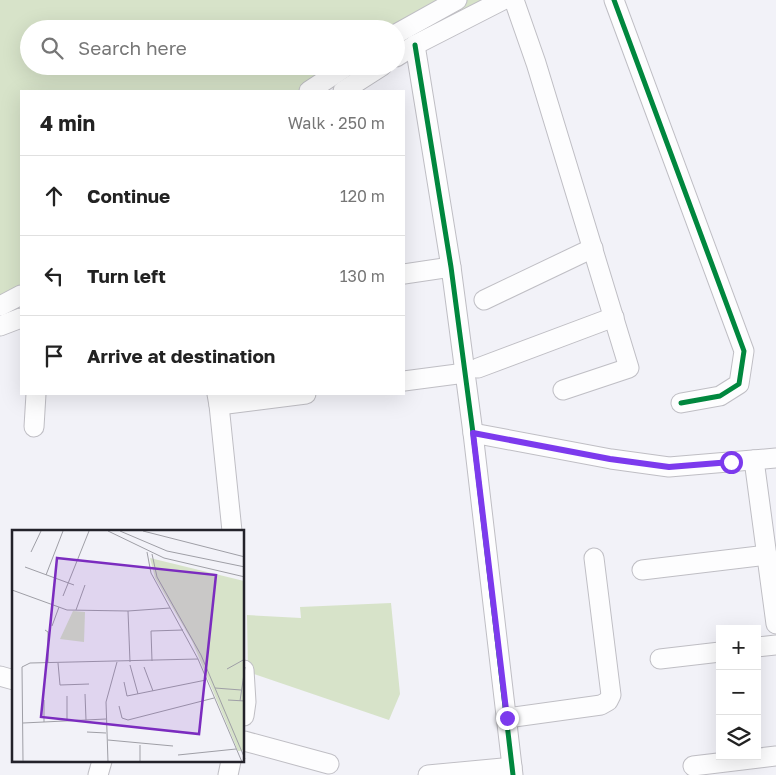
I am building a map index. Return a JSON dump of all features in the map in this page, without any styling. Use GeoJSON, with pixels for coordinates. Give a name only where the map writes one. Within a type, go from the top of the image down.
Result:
{"type":"FeatureCollection","features":[{"type":"Feature","properties":{"kind":"street"},"geometry":{"type":"LineString","coordinates":[[405,29],[457,0]]}},
{"type":"Feature","properties":{"kind":"street"},"geometry":{"type":"LineString","coordinates":[[405,51],[503,0]]}},
{"type":"Feature","properties":{"kind":"street"},"geometry":{"type":"LineString","coordinates":[[514,0],[536,63],[629,368],[563,390]]}},
{"type":"Feature","properties":{"kind":"street"},"geometry":{"type":"LineString","coordinates":[[614,0],[744,350],[739,384],[720,396],[681,404]]}},
{"type":"Feature","properties":{"kind":"street"},"geometry":{"type":"LineString","coordinates":[[414,45],[451,267],[471,370],[473,433],[513,771],[428,775]]}},
{"type":"Feature","properties":{"kind":"street"},"geometry":{"type":"LineString","coordinates":[[311,90],[333,75]]}},
{"type":"Feature","properties":{"kind":"street"},"geometry":{"type":"LineString","coordinates":[[345,90],[368,75]]}},
{"type":"Feature","properties":{"kind":"street"},"geometry":{"type":"LineString","coordinates":[[484,300],[593,248]]}},
{"type":"Feature","properties":{"kind":"street"},"geometry":{"type":"LineString","coordinates":[[405,274],[451,267]]}},
{"type":"Feature","properties":{"kind":"street"},"geometry":{"type":"LineString","coordinates":[[0,306],[20,296]]}},
{"type":"Feature","properties":{"kind":"street"},"geometry":{"type":"LineString","coordinates":[[405,381],[471,370],[614,317]]}},
{"type":"Feature","properties":{"kind":"street"},"geometry":{"type":"LineString","coordinates":[[0,326],[20,318]]}},
{"type":"Feature","properties":{"kind":"street"},"geometry":{"type":"LineString","coordinates":[[34,427],[36,395]]}},
{"type":"Feature","properties":{"kind":"street"},"geometry":{"type":"LineString","coordinates":[[232,530],[218,400],[291,395]]}},
{"type":"Feature","properties":{"kind":"street"},"geometry":{"type":"LineString","coordinates":[[473,433],[610,459],[669,467],[776,458]]}},
{"type":"Feature","properties":{"kind":"street"},"geometry":{"type":"LineString","coordinates":[[754,460],[775,615]]}},
{"type":"Feature","properties":{"kind":"street"},"geometry":{"type":"LineString","coordinates":[[642,570],[767,555]]}},
{"type":"Feature","properties":{"kind":"street"},"geometry":{"type":"LineString","coordinates":[[507,718],[601,705],[608,701],[611,695],[594,558]]}},
{"type":"Feature","properties":{"kind":"street"},"geometry":{"type":"LineString","coordinates":[[761,647],[776,645]]}},
{"type":"Feature","properties":{"kind":"street"},"geometry":{"type":"LineString","coordinates":[[660,659],[716,652]]}},
{"type":"Feature","properties":{"kind":"street"},"geometry":{"type":"LineString","coordinates":[[245,686],[245,709]]}},
{"type":"Feature","properties":{"kind":"street"},"geometry":{"type":"LineString","coordinates":[[245,741],[329,764]]}},
{"type":"Feature","properties":{"kind":"street"},"geometry":{"type":"LineString","coordinates":[[693,766],[776,756]]}},
{"type":"Feature","properties":{"kind":"street"},"geometry":{"type":"LineString","coordinates":[[98,775],[102,762]]}},
{"type":"Feature","properties":{"kind":"street"},"geometry":{"type":"LineString","coordinates":[[228,775],[231,762]]}},
{"type":"Feature","properties":{"kind":"green space"},"geometry":{"type":"Polygon","coordinates":[[[0,0],[485,0],[405,44],[405,20],[20,20],[20,75],[350,75],[325,90],[20,90],[20,306],[0,316],[0,0]]]}},
{"type":"Feature","properties":{"kind":"green space"},"geometry":{"type":"Polygon","coordinates":[[[391,603],[400,694],[389,720],[248,672],[247,615],[301,618],[300,607],[391,603]]]}},
{"type":"Feature","properties":{"kind":"cycle path"},"geometry":{"type":"LineString","coordinates":[[614,0],[744,351],[739,384],[720,396],[681,403]]}},
{"type":"Feature","properties":{"kind":"cycle path"},"geometry":{"type":"LineString","coordinates":[[415,45],[451,267],[473,433],[513,775]]}},
{"type":"Feature","properties":{"kind":"route"},"geometry":{"type":"LineString","coordinates":[[507,718],[473,433],[558,450],[669,467],[731,462]]}}]}
